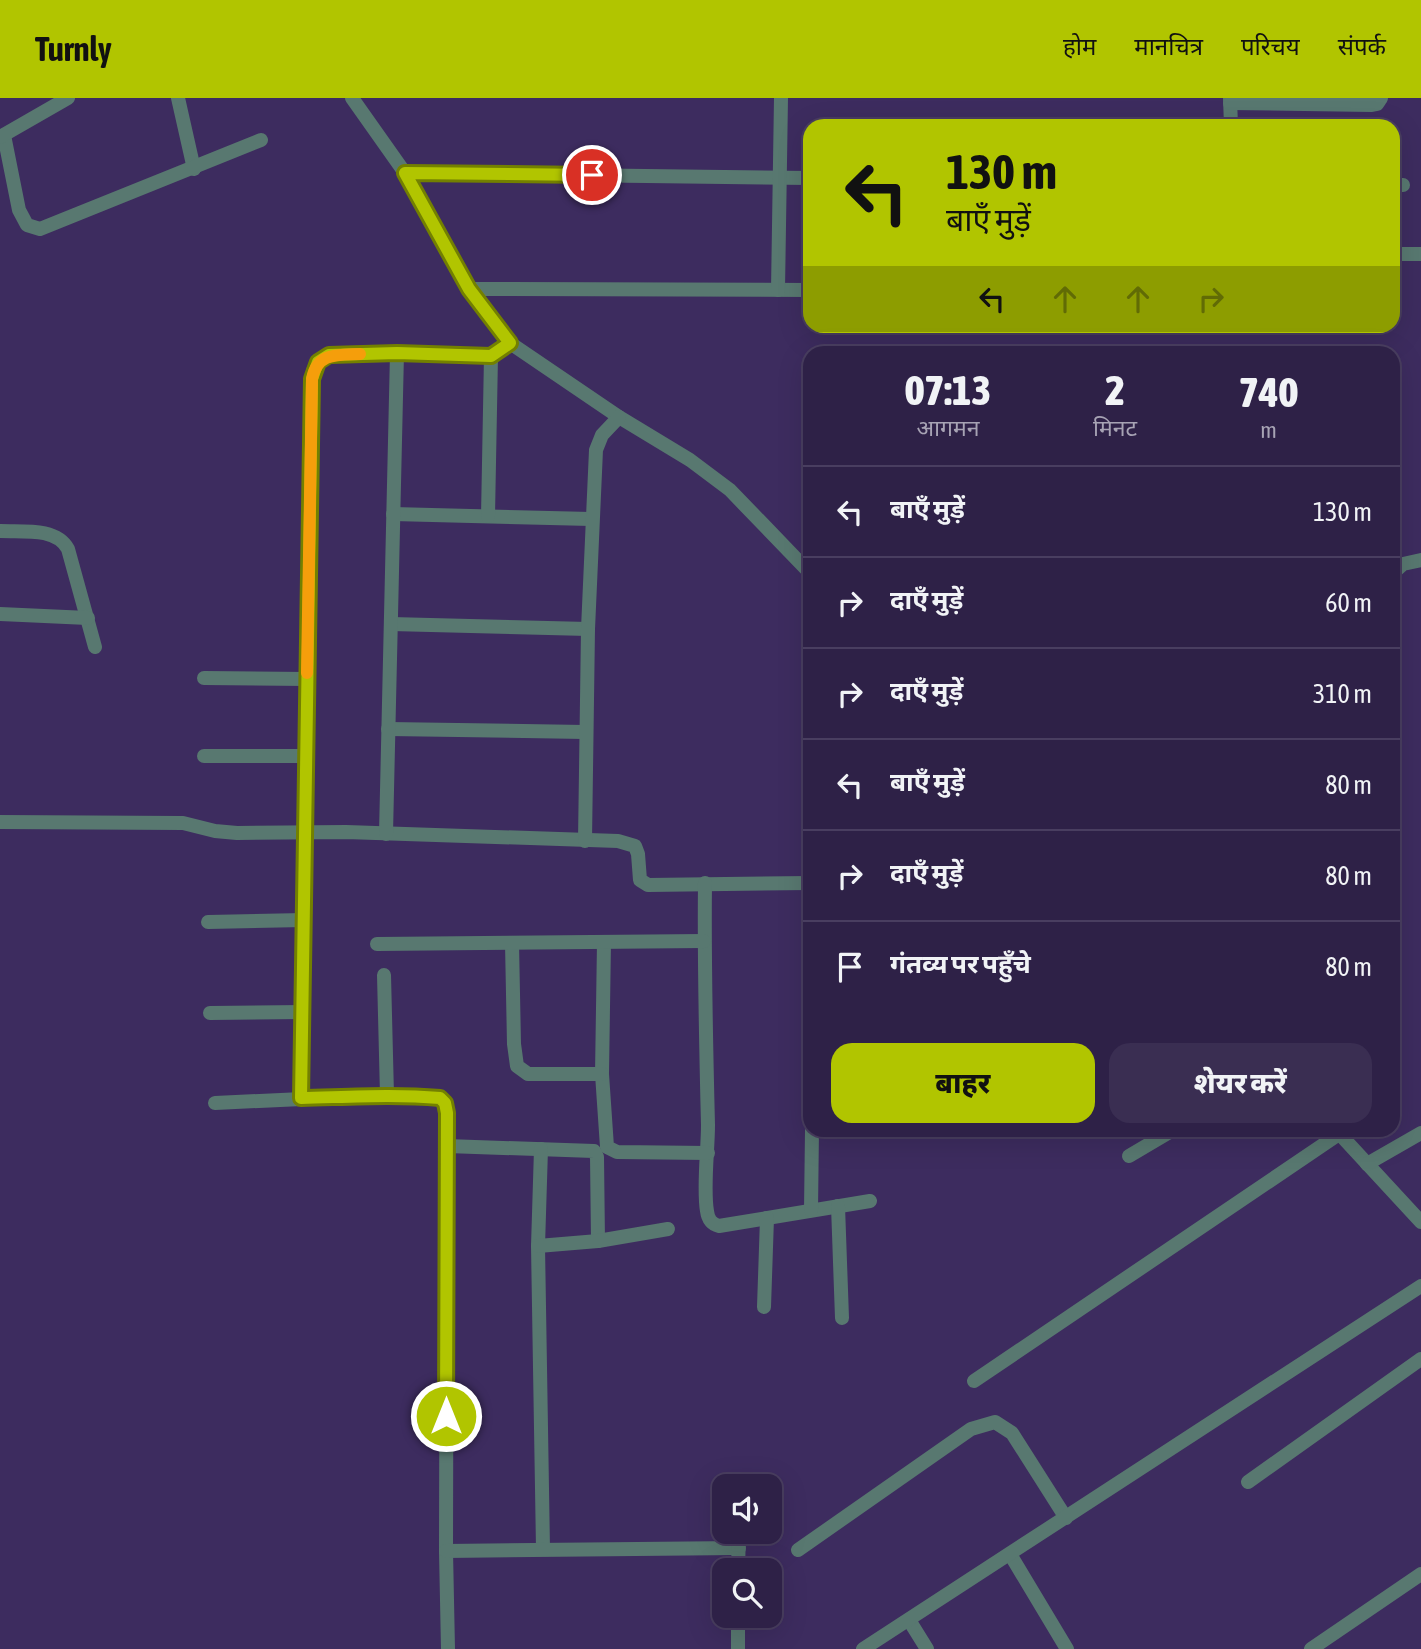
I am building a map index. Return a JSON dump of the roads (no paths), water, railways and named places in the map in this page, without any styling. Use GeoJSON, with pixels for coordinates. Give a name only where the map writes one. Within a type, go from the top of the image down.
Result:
{"type":"FeatureCollection","features":[{"type":"Feature","properties":{"kind":"street"},"geometry":{"type":"LineString","coordinates":[[68,98],[2,136],[19,210],[27,225],[33,228],[40,229],[54,224],[261,140]]}},
{"type":"Feature","properties":{"kind":"street"},"geometry":{"type":"LineString","coordinates":[[178,98],[194,169]]}},
{"type":"Feature","properties":{"kind":"street"},"geometry":{"type":"LineString","coordinates":[[352,98],[405,173],[469,289],[510,343],[619,417],[690,460],[730,490],[803,566]]}},
{"type":"Feature","properties":{"kind":"street"},"geometry":{"type":"LineString","coordinates":[[778,290],[781,98]]}},
{"type":"Feature","properties":{"kind":"street"},"geometry":{"type":"LineString","coordinates":[[1231,119],[1230,100],[1372,105],[1380,102],[1381,98]]}},
{"type":"Feature","properties":{"kind":"street"},"geometry":{"type":"LineString","coordinates":[[405,173],[803,178]]}},
{"type":"Feature","properties":{"kind":"street"},"geometry":{"type":"LineString","coordinates":[[1400,254],[1421,254]]}},
{"type":"Feature","properties":{"kind":"street"},"geometry":{"type":"LineString","coordinates":[[469,289],[803,290]]}},
{"type":"Feature","properties":{"kind":"street"},"geometry":{"type":"LineString","coordinates":[[301,1098],[313,371],[318,362],[329,355],[397,353],[491,356],[510,343]]}},
{"type":"Feature","properties":{"kind":"street"},"geometry":{"type":"LineString","coordinates":[[386,834],[397,353]]}},
{"type":"Feature","properties":{"kind":"street"},"geometry":{"type":"LineString","coordinates":[[488,516],[491,356]]}},
{"type":"Feature","properties":{"kind":"street"},"geometry":{"type":"LineString","coordinates":[[585,841],[587,629],[596,450],[602,435],[619,417]]}},
{"type":"Feature","properties":{"kind":"street"},"geometry":{"type":"LineString","coordinates":[[393,514],[591,519]]}},
{"type":"Feature","properties":{"kind":"street"},"geometry":{"type":"LineString","coordinates":[[0,531],[40,533],[64,541],[95,647]]}},
{"type":"Feature","properties":{"kind":"street"},"geometry":{"type":"LineString","coordinates":[[1400,567],[1421,560]]}},
{"type":"Feature","properties":{"kind":"street"},"geometry":{"type":"LineString","coordinates":[[0,614],[88,618]]}},
{"type":"Feature","properties":{"kind":"street"},"geometry":{"type":"LineString","coordinates":[[391,624],[587,629]]}},
{"type":"Feature","properties":{"kind":"street"},"geometry":{"type":"LineString","coordinates":[[204,678],[307,678]]}},
{"type":"Feature","properties":{"kind":"street"},"geometry":{"type":"LineString","coordinates":[[388,729],[585,732]]}},
{"type":"Feature","properties":{"kind":"street"},"geometry":{"type":"LineString","coordinates":[[204,756],[306,756]]}},
{"type":"Feature","properties":{"kind":"street"},"geometry":{"type":"LineString","coordinates":[[0,822],[183,823],[225,832],[618,841],[631,843],[638,850],[640,880],[648,885],[803,883]]}},
{"type":"Feature","properties":{"kind":"street"},"geometry":{"type":"LineString","coordinates":[[705,883],[708,1153],[706,1208],[712,1223],[719,1226],[870,1201]]}},
{"type":"Feature","properties":{"kind":"street"},"geometry":{"type":"LineString","coordinates":[[208,922],[304,920]]}},
{"type":"Feature","properties":{"kind":"street"},"geometry":{"type":"LineString","coordinates":[[604,942],[602,1074],[605,1140],[610,1149],[617,1152],[708,1153]]}},
{"type":"Feature","properties":{"kind":"street"},"geometry":{"type":"LineString","coordinates":[[377,944],[704,942]]}},
{"type":"Feature","properties":{"kind":"street"},"geometry":{"type":"LineString","coordinates":[[512,943],[514,1044],[517,1066],[528,1074],[602,1074]]}},
{"type":"Feature","properties":{"kind":"street"},"geometry":{"type":"LineString","coordinates":[[384,975],[387,1095]]}},
{"type":"Feature","properties":{"kind":"street"},"geometry":{"type":"LineString","coordinates":[[210,1013],[303,1012]]}},
{"type":"Feature","properties":{"kind":"street"},"geometry":{"type":"LineString","coordinates":[[215,1103],[387,1095],[444,1100],[447,1113],[448,1649]]}},
{"type":"Feature","properties":{"kind":"street"},"geometry":{"type":"LineString","coordinates":[[1367,1164],[1421,1133]]}},
{"type":"Feature","properties":{"kind":"street"},"geometry":{"type":"LineString","coordinates":[[811,1137],[811,1210]]}},
{"type":"Feature","properties":{"kind":"street"},"geometry":{"type":"LineString","coordinates":[[1129,1156],[1161,1137]]}},
{"type":"Feature","properties":{"kind":"street"},"geometry":{"type":"LineString","coordinates":[[974,1381],[1331,1137]]}},
{"type":"Feature","properties":{"kind":"street"},"geometry":{"type":"LineString","coordinates":[[1343,1137],[1421,1222]]}},
{"type":"Feature","properties":{"kind":"street"},"geometry":{"type":"LineString","coordinates":[[447,1146],[588,1150],[596,1154],[598,1241]]}},
{"type":"Feature","properties":{"kind":"street"},"geometry":{"type":"LineString","coordinates":[[541,1149],[538,1246],[543,1549]]}},
{"type":"Feature","properties":{"kind":"street"},"geometry":{"type":"LineString","coordinates":[[838,1206],[842,1318]]}},
{"type":"Feature","properties":{"kind":"street"},"geometry":{"type":"LineString","coordinates":[[764,1307],[766,1218]]}},
{"type":"Feature","properties":{"kind":"street"},"geometry":{"type":"LineString","coordinates":[[538,1246],[598,1241],[668,1229]]}},
{"type":"Feature","properties":{"kind":"street"},"geometry":{"type":"LineString","coordinates":[[863,1649],[1421,1286]]}},
{"type":"Feature","properties":{"kind":"street"},"geometry":{"type":"LineString","coordinates":[[1248,1482],[1421,1359]]}},
{"type":"Feature","properties":{"kind":"street"},"geometry":{"type":"LineString","coordinates":[[798,1550],[971,1429],[986,1423],[995,1422],[1012,1433],[1066,1518]]}},
{"type":"Feature","properties":{"kind":"street"},"geometry":{"type":"LineString","coordinates":[[739,1544],[739,1558]]}},
{"type":"Feature","properties":{"kind":"street"},"geometry":{"type":"LineString","coordinates":[[446,1551],[739,1549]]}},
{"type":"Feature","properties":{"kind":"street"},"geometry":{"type":"LineString","coordinates":[[1010,1554],[1067,1649]]}},
{"type":"Feature","properties":{"kind":"street"},"geometry":{"type":"LineString","coordinates":[[1311,1649],[1421,1574]]}},
{"type":"Feature","properties":{"kind":"street"},"geometry":{"type":"LineString","coordinates":[[909,1620],[927,1649]]}},
{"type":"Feature","properties":{"kind":"street"},"geometry":{"type":"LineString","coordinates":[[738,1628],[738,1649]]}}]}
